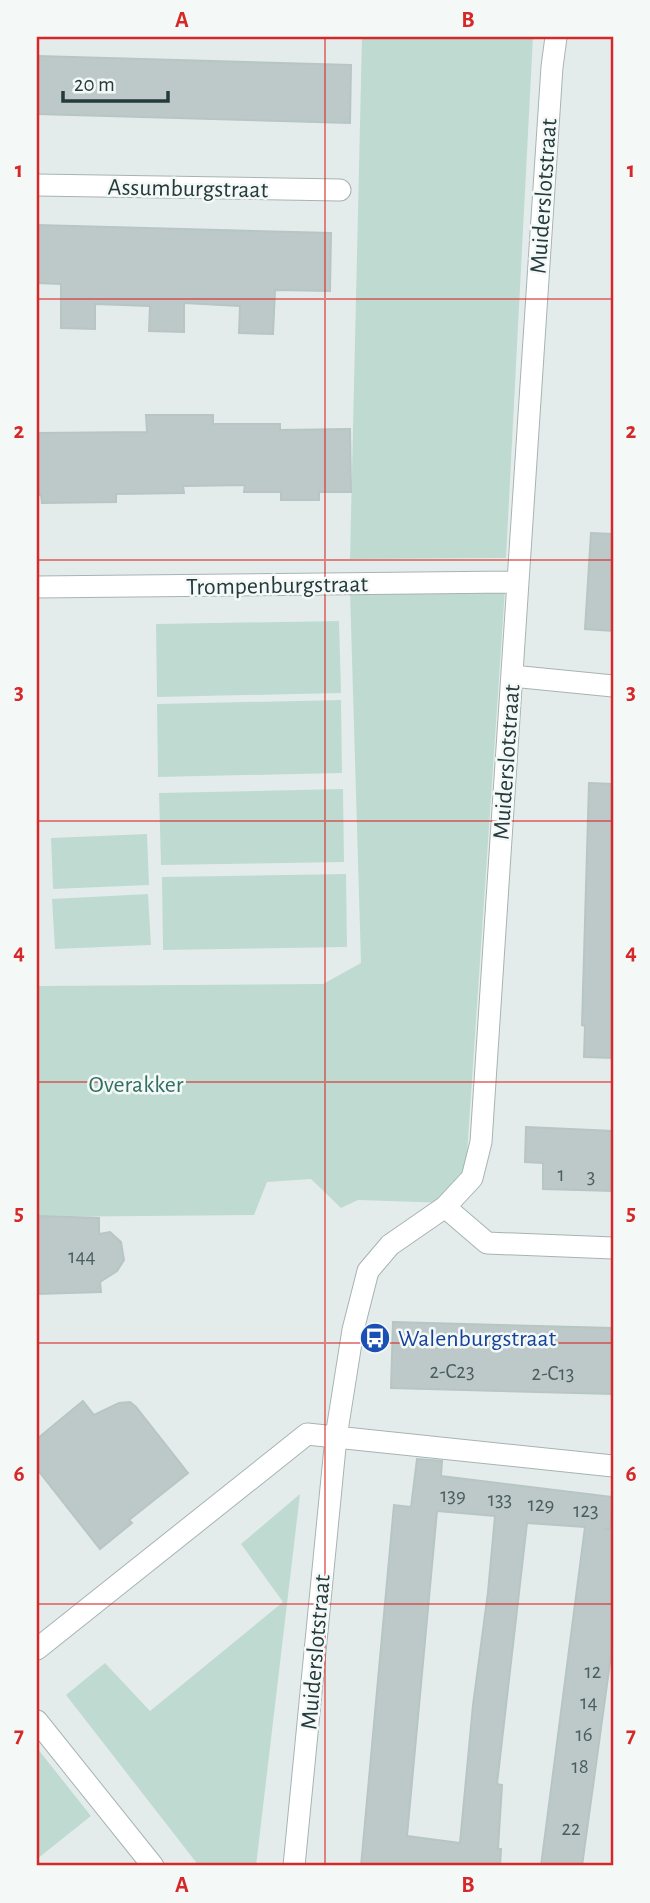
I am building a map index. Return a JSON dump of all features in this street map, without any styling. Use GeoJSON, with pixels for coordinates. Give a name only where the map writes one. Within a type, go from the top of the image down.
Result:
{"type":"FeatureCollection","features":[{"type":"Feature","properties":{"kind":"street","name":"Muiderslotstraat"},"geometry":{"type":"LineString","coordinates":[[294,1866],[336,1437],[353,1330],[368,1271],[390,1245],[445,1207],[472,1178],[481,1142],[556,37]]}},
{"type":"Feature","properties":{"kind":"street","name":"Assumburgstraat"},"geometry":{"type":"LineString","coordinates":[[37,185],[340,190]]}},
{"type":"Feature","properties":{"kind":"street","name":"Trompenburgstraat"},"geometry":{"type":"LineString","coordinates":[[37,587],[518,582]]}},
{"type":"Feature","properties":{"kind":"street"},"geometry":{"type":"LineString","coordinates":[[512,676],[613,687]]}},
{"type":"Feature","properties":{"kind":"street"},"geometry":{"type":"LineString","coordinates":[[445,1207],[487,1243],[613,1248]]}},
{"type":"Feature","properties":{"kind":"street"},"geometry":{"type":"LineString","coordinates":[[37,1649],[307,1434],[613,1466]]}},
{"type":"Feature","properties":{"kind":"street"},"geometry":{"type":"LineString","coordinates":[[37,1721],[153,1866]]}},
{"type":"Feature","properties":{"kind":"green space"},"geometry":{"type":"Polygon","coordinates":[[[362,37],[533,37],[506,558],[350,559],[362,37]]]}},
{"type":"Feature","properties":{"kind":"green space","name":"Overakker"},"geometry":{"type":"Polygon","coordinates":[[[505,589],[465,1184],[448,1203],[358,1200],[341,1208],[311,1179],[267,1182],[254,1215],[37,1217],[37,986],[323,984],[361,963],[350,591],[505,589]]]}},
{"type":"Feature","properties":{"kind":"green space"},"geometry":{"type":"Polygon","coordinates":[[[339,621],[341,693],[157,697],[156,624],[339,621]]]}},
{"type":"Feature","properties":{"kind":"green space"},"geometry":{"type":"Polygon","coordinates":[[[341,700],[342,773],[158,777],[157,704],[341,700]]]}},
{"type":"Feature","properties":{"kind":"green space"},"geometry":{"type":"Polygon","coordinates":[[[343,789],[344,862],[161,865],[159,793],[343,789]]]}},
{"type":"Feature","properties":{"kind":"green space"},"geometry":{"type":"Polygon","coordinates":[[[147,834],[149,885],[53,889],[51,838],[147,834]]]}},
{"type":"Feature","properties":{"kind":"green space"},"geometry":{"type":"Polygon","coordinates":[[[346,874],[347,947],[163,950],[162,877],[346,874]]]}},
{"type":"Feature","properties":{"kind":"green space"},"geometry":{"type":"Polygon","coordinates":[[[148,894],[151,945],[55,949],[52,899],[148,894]]]}},
{"type":"Feature","properties":{"kind":"green space"},"geometry":{"type":"Polygon","coordinates":[[[300,1494],[256,1866],[199,1866],[66,1695],[105,1663],[150,1711],[283,1602],[241,1544],[300,1494]]]}},
{"type":"Feature","properties":{"kind":"green space"},"geometry":{"type":"Polygon","coordinates":[[[37,1748],[91,1816],[37,1859],[37,1748]]]}},
{"type":"Feature","properties":{"kind":"building"},"geometry":{"type":"Polygon","coordinates":[[[37,56],[351,65],[350,123],[37,114],[37,56]]]}},
{"type":"Feature","properties":{"kind":"building"},"geometry":{"type":"Polygon","coordinates":[[[37,225],[331,233],[330,291],[275,290],[273,334],[239,333],[240,306],[184,303],[184,332],[149,331],[150,306],[95,304],[95,329],[61,328],[61,284],[37,283],[37,225]]]}},
{"type":"Feature","properties":{"kind":"building"},"geometry":{"type":"Polygon","coordinates":[[[146,415],[213,415],[213,424],[280,424],[280,430],[350,429],[351,492],[319,492],[319,500],[281,500],[281,492],[244,492],[245,485],[183,486],[184,493],[116,494],[116,502],[42,503],[41,495],[37,495],[37,433],[147,432],[146,415]]]}},
{"type":"Feature","properties":{"kind":"building"},"geometry":{"type":"Polygon","coordinates":[[[591,533],[613,534],[613,631],[585,629],[591,533]]]}},
{"type":"Feature","properties":{"kind":"building"},"geometry":{"type":"Polygon","coordinates":[[[589,783],[613,784],[613,1058],[584,1057],[585,1026],[582,1025],[589,783]]]}},
{"type":"Feature","properties":{"kind":"building"},"geometry":{"type":"Polygon","coordinates":[[[526,1127],[613,1131],[613,1191],[543,1189],[543,1163],[525,1162],[526,1127]]]}},
{"type":"Feature","properties":{"kind":"building"},"geometry":{"type":"Polygon","coordinates":[[[37,1216],[99,1218],[99,1234],[110,1232],[121,1242],[124,1260],[117,1271],[100,1282],[101,1292],[37,1294],[37,1216]]]}},
{"type":"Feature","properties":{"kind":"building"},"geometry":{"type":"Polygon","coordinates":[[[393,1322],[613,1328],[613,1394],[391,1388],[393,1322]]]}},
{"type":"Feature","properties":{"kind":"building"},"geometry":{"type":"Polygon","coordinates":[[[83,1401],[94,1415],[119,1403],[130,1402],[188,1473],[129,1520],[132,1523],[100,1549],[37,1469],[37,1439],[83,1401]]]}},
{"type":"Feature","properties":{"kind":"building"},"geometry":{"type":"Polygon","coordinates":[[[417,1459],[442,1461],[441,1476],[613,1497],[610,1529],[604,1529],[613,1530],[613,1641],[582,1866],[541,1866],[585,1527],[527,1523],[497,1784],[502,1785],[498,1849],[501,1849],[500,1866],[361,1866],[394,1505],[411,1507],[417,1459]],[[437,1511],[407,1836],[460,1843],[495,1516],[437,1511]]]}},
{"type":"Feature","properties":{"kind":"place","name":"Walenburgstraat"},"geometry":{"type":"Point","coordinates":[375,1338]}}]}
